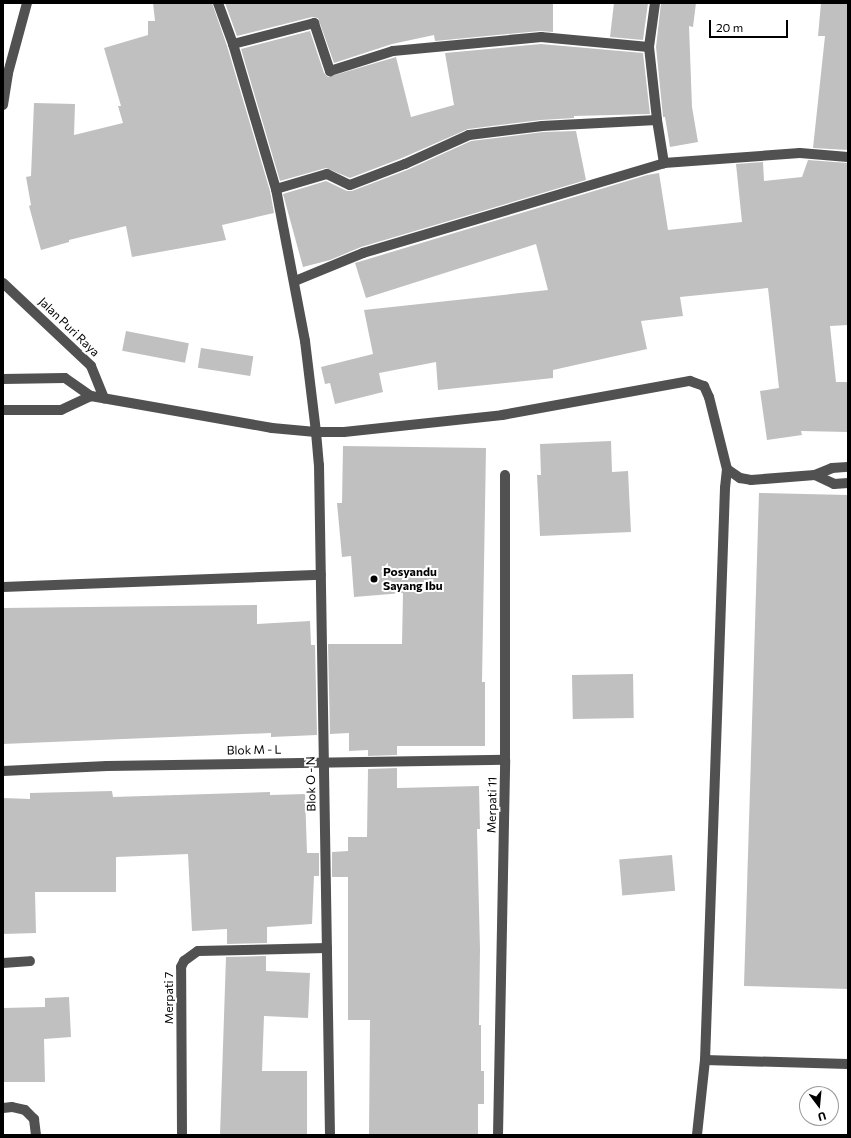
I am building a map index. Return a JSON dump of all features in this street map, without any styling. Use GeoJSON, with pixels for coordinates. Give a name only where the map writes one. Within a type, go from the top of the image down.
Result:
{"type":"FeatureCollection","features":[{"type":"Feature","properties":{"kind":"street"},"geometry":{"type":"LineString","coordinates":[[3,105],[8,73],[27,3]]}},
{"type":"Feature","properties":{"kind":"street","name":"Blok O - N"},"geometry":{"type":"LineString","coordinates":[[218,3],[233,44],[276,189],[295,281],[316,432],[319,465],[330,1135]]}},
{"type":"Feature","properties":{"kind":"street"},"geometry":{"type":"LineString","coordinates":[[656,3],[649,47],[657,120],[664,163]]}},
{"type":"Feature","properties":{"kind":"street"},"geometry":{"type":"LineString","coordinates":[[233,44],[314,23],[330,72],[393,51],[541,37],[649,47]]}},
{"type":"Feature","properties":{"kind":"street"},"geometry":{"type":"LineString","coordinates":[[276,189],[327,174],[350,185],[405,164],[469,135],[542,126],[657,120]]}},
{"type":"Feature","properties":{"kind":"street"},"geometry":{"type":"LineString","coordinates":[[295,281],[363,253],[664,163],[800,154],[848,157]]}},
{"type":"Feature","properties":{"kind":"street","name":"Jalan Puri Raya"},"geometry":{"type":"LineString","coordinates":[[3,282],[91,366],[104,398]]}},
{"type":"Feature","properties":{"kind":"street"},"geometry":{"type":"LineString","coordinates":[[3,379],[65,378],[91,396],[272,428],[316,432],[344,432],[502,415],[690,381],[700,384],[707,391],[727,469],[725,488],[706,1060],[697,1135]]}},
{"type":"Feature","properties":{"kind":"street"},"geometry":{"type":"LineString","coordinates":[[3,410],[61,410],[91,396]]}},
{"type":"Feature","properties":{"kind":"street"},"geometry":{"type":"LineString","coordinates":[[727,469],[740,478],[751,480],[815,475],[832,468],[848,467]]}},
{"type":"Feature","properties":{"kind":"street","name":"Merpati 11"},"geometry":{"type":"LineString","coordinates":[[498,1135],[505,760],[505,475]]}},
{"type":"Feature","properties":{"kind":"street"},"geometry":{"type":"LineString","coordinates":[[815,475],[834,484],[848,484]]}},
{"type":"Feature","properties":{"kind":"street"},"geometry":{"type":"LineString","coordinates":[[3,587],[321,575]]}},
{"type":"Feature","properties":{"kind":"street","name":"Blok M - L"},"geometry":{"type":"LineString","coordinates":[[3,771],[107,766],[505,760]]}},
{"type":"Feature","properties":{"kind":"street","name":"Merpati 7"},"geometry":{"type":"LineString","coordinates":[[182,1135],[181,967],[184,961],[198,951],[327,948]]}},
{"type":"Feature","properties":{"kind":"street"},"geometry":{"type":"LineString","coordinates":[[3,963],[30,962]]}},
{"type":"Feature","properties":{"kind":"street"},"geometry":{"type":"LineString","coordinates":[[706,1060],[848,1064]]}},
{"type":"Feature","properties":{"kind":"street"},"geometry":{"type":"LineString","coordinates":[[3,1108],[12,1107],[25,1110],[34,1119],[36,1135]]}},
{"type":"Feature","properties":{"kind":"building"},"geometry":{"type":"Polygon","coordinates":[[[153,3],[212,3],[227,46],[270,191],[274,213],[222,225],[226,240],[132,257],[126,226],[69,240],[69,242],[41,250],[29,206],[31,205],[26,177],[31,176],[34,103],[75,104],[74,135],[123,123],[118,106],[121,106],[104,48],[148,35],[148,21],[155,21],[153,3]]]}},
{"type":"Feature","properties":{"kind":"building"},"geometry":{"type":"Polygon","coordinates":[[[225,3],[553,3],[553,32],[540,31],[435,41],[434,35],[392,44],[334,63],[318,18],[312,17],[237,36],[225,3]]]}},
{"type":"Feature","properties":{"kind":"building"},"geometry":{"type":"Polygon","coordinates":[[[614,3],[648,3],[643,40],[610,37],[614,3]]]}},
{"type":"Feature","properties":{"kind":"building"},"geometry":{"type":"Polygon","coordinates":[[[661,3],[696,3],[693,27],[689,26],[692,107],[698,142],[670,147],[665,117],[663,117],[656,47],[661,3]]]}},
{"type":"Feature","properties":{"kind":"building"},"geometry":{"type":"Polygon","coordinates":[[[821,3],[848,3],[848,150],[813,148],[825,36],[818,36],[821,3]]]}},
{"type":"Feature","properties":{"kind":"building"},"geometry":{"type":"Polygon","coordinates":[[[310,31],[324,73],[328,77],[396,57],[411,117],[454,105],[445,53],[541,44],[643,53],[650,114],[574,116],[574,118],[541,120],[468,129],[402,158],[350,178],[326,168],[280,181],[241,49],[310,31]]]}},
{"type":"Feature","properties":{"kind":"building"},"geometry":{"type":"Polygon","coordinates":[[[576,131],[586,180],[361,247],[330,260],[303,267],[283,194],[326,181],[347,191],[352,191],[407,170],[471,141],[543,132],[576,131]]]}},
{"type":"Feature","properties":{"kind":"building"},"geometry":{"type":"Polygon","coordinates":[[[808,160],[848,163],[848,325],[830,326],[836,382],[848,382],[848,432],[801,431],[802,435],[767,440],[760,391],[779,388],[768,288],[680,297],[683,316],[641,321],[647,349],[553,370],[553,378],[438,390],[436,362],[379,373],[383,392],[335,404],[330,383],[325,384],[321,367],[373,354],[364,310],[548,290],[536,244],[366,298],[355,263],[647,175],[659,173],[668,230],[742,222],[736,164],[763,162],[764,181],[802,177],[808,160]]]}},
{"type":"Feature","properties":{"kind":"building"},"geometry":{"type":"Polygon","coordinates":[[[126,331],[189,343],[185,363],[122,351],[126,331]]]}},
{"type":"Feature","properties":{"kind":"building"},"geometry":{"type":"Polygon","coordinates":[[[201,348],[253,356],[250,376],[198,368],[201,348]]]}},
{"type":"Feature","properties":{"kind":"building"},"geometry":{"type":"Polygon","coordinates":[[[611,441],[612,472],[628,471],[631,532],[540,536],[537,475],[541,475],[540,444],[611,441]]]}},
{"type":"Feature","properties":{"kind":"building"},"geometry":{"type":"Polygon","coordinates":[[[343,446],[486,448],[482,682],[485,682],[485,746],[397,746],[397,755],[368,756],[368,750],[349,751],[349,733],[330,734],[328,644],[402,644],[403,593],[354,597],[351,556],[342,557],[337,503],[342,503],[343,446]]]}},
{"type":"Feature","properties":{"kind":"building"},"geometry":{"type":"Polygon","coordinates":[[[759,493],[848,495],[848,989],[744,986],[759,493]]]}},
{"type":"Feature","properties":{"kind":"building"},"geometry":{"type":"Polygon","coordinates":[[[257,605],[257,624],[310,621],[311,645],[315,645],[317,735],[271,737],[271,733],[3,744],[3,608],[257,605]]]}},
{"type":"Feature","properties":{"kind":"building"},"geometry":{"type":"Polygon","coordinates":[[[633,674],[634,718],[573,719],[572,675],[633,674]]]}},
{"type":"Feature","properties":{"kind":"building"},"geometry":{"type":"Polygon","coordinates":[[[397,768],[397,788],[479,786],[480,829],[477,829],[480,949],[479,1025],[481,1025],[481,1071],[484,1071],[484,1104],[478,1104],[478,1135],[369,1135],[370,1020],[348,1020],[348,877],[332,877],[332,852],[348,851],[348,837],[367,837],[368,769],[397,768]]]}},
{"type":"Feature","properties":{"kind":"building"},"geometry":{"type":"Polygon","coordinates":[[[112,791],[113,797],[270,792],[270,795],[305,794],[307,853],[319,853],[319,876],[314,876],[312,924],[267,927],[267,943],[227,944],[227,929],[192,931],[188,854],[116,857],[116,892],[35,892],[36,933],[3,934],[3,798],[30,799],[30,793],[112,791]]]}},
{"type":"Feature","properties":{"kind":"building"},"geometry":{"type":"Polygon","coordinates":[[[672,855],[675,891],[622,895],[619,860],[672,855]]]}},
{"type":"Feature","properties":{"kind":"building"},"geometry":{"type":"Polygon","coordinates":[[[266,956],[266,971],[310,973],[308,1018],[264,1016],[262,1071],[307,1071],[307,1135],[220,1135],[226,957],[266,956]]]}},
{"type":"Feature","properties":{"kind":"building"},"geometry":{"type":"Polygon","coordinates":[[[69,997],[71,1037],[44,1039],[45,1082],[3,1082],[3,1008],[45,1007],[45,998],[69,997]]]}},
{"type":"Feature","properties":{"kind":"place","name":"Posyandu Sayang Ibu"},"geometry":{"type":"Point","coordinates":[374,579]}}]}
